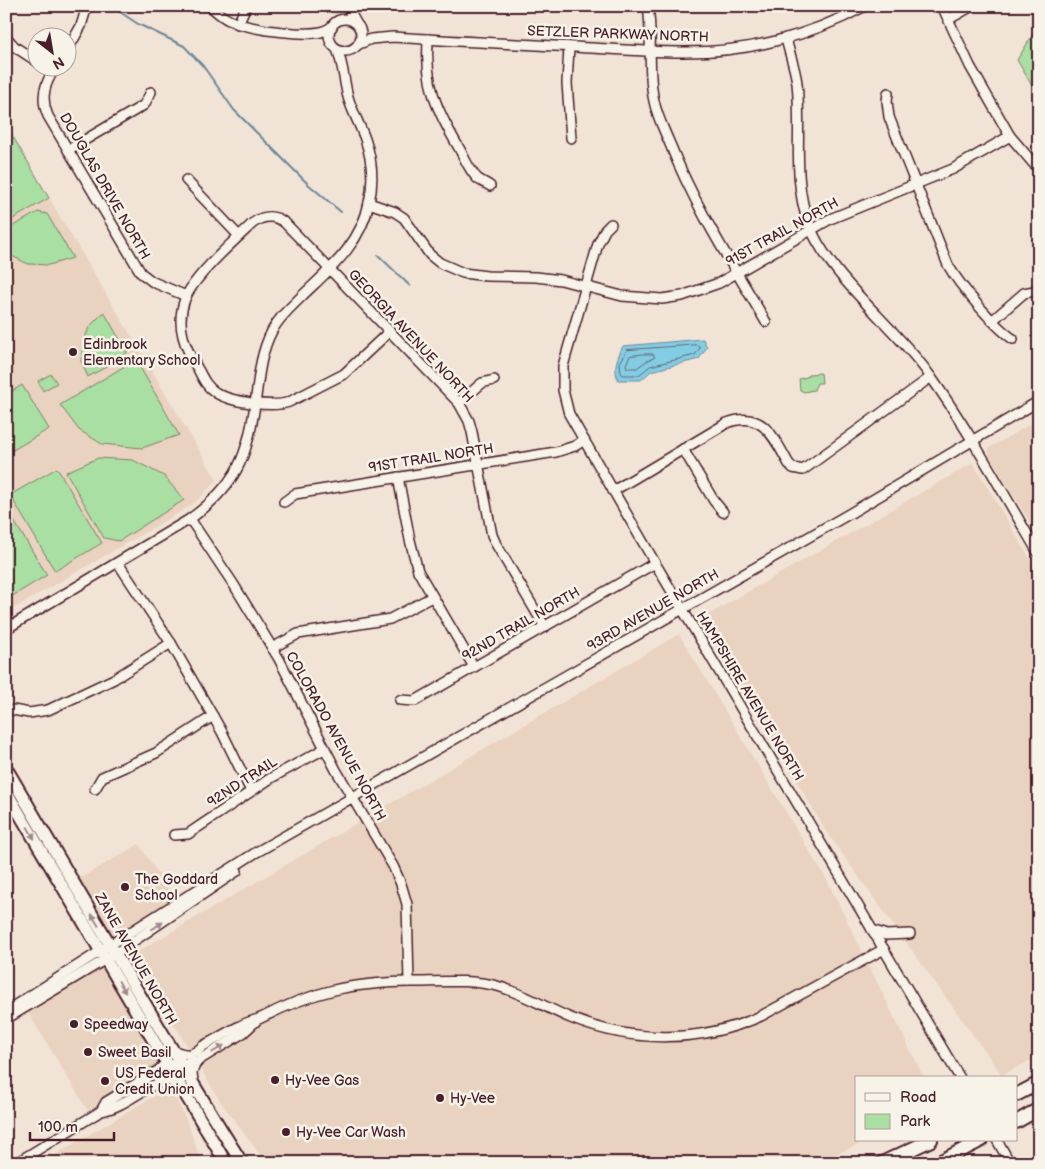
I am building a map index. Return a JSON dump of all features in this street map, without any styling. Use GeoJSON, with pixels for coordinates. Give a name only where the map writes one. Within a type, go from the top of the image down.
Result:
{"type":"FeatureCollection","features":[{"type":"Feature","properties":{"kind":"highway"},"geometry":{"type":"LineString","coordinates":[[1018,1094],[1039,1083]]}},
{"type":"Feature","properties":{"kind":"highway"},"geometry":{"type":"LineString","coordinates":[[1018,1121],[1039,1109]]}},
{"type":"Feature","properties":{"kind":"highway"},"geometry":{"type":"LineString","coordinates":[[882,1163],[927,1142]]}},
{"type":"Feature","properties":{"kind":"highway"},"geometry":{"type":"LineString","coordinates":[[937,1163],[978,1142]]}},
{"type":"Feature","properties":{"kind":"main road","name":"ZANE AVENUE NORTH"},"geometry":{"type":"LineString","coordinates":[[6,768],[172,1050],[169,1067]]}},
{"type":"Feature","properties":{"kind":"main road","name":"ZANE AVENUE NORTH"},"geometry":{"type":"LineString","coordinates":[[6,791],[226,1163]]}},
{"type":"Feature","properties":{"kind":"main road"},"geometry":{"type":"LineString","coordinates":[[136,1012],[152,1030],[171,1059],[169,1067]]}},
{"type":"Feature","properties":{"kind":"main road"},"geometry":{"type":"LineString","coordinates":[[169,1067],[196,1062]]}},
{"type":"Feature","properties":{"kind":"main road","name":"ZANE AVENUE NORTH"},"geometry":{"type":"LineString","coordinates":[[169,1067],[193,1084],[242,1163]]}},
{"type":"Feature","properties":{"kind":"main road"},"geometry":{"type":"LineString","coordinates":[[169,1067],[180,1075],[213,1125],[242,1163]]}},
{"type":"Feature","properties":{"kind":"street"},"geometry":{"type":"LineString","coordinates":[[78,31],[87,6]]}},
{"type":"Feature","properties":{"kind":"street"},"geometry":{"type":"LineString","coordinates":[[210,6],[228,20],[238,24],[273,30],[322,32],[345,19],[358,26]]}},
{"type":"Feature","properties":{"kind":"street"},"geometry":{"type":"LineString","coordinates":[[238,24],[246,6]]}},
{"type":"Feature","properties":{"kind":"street"},"geometry":{"type":"LineString","coordinates":[[6,629],[190,519],[213,500],[237,469],[248,444],[261,361],[273,329],[291,306],[330,269],[354,241],[364,221],[369,203],[372,180],[370,160],[364,138],[348,98],[345,79],[330,36],[346,6]]}},
{"type":"Feature","properties":{"kind":"street"},"geometry":{"type":"LineString","coordinates":[[310,33],[322,36],[343,51],[350,50],[359,44],[361,33],[350,12],[350,6]]}},
{"type":"Feature","properties":{"kind":"street"},"geometry":{"type":"LineString","coordinates":[[648,6],[651,89],[659,118],[690,192],[766,322]]}},
{"type":"Feature","properties":{"kind":"street","name":"SETZLER PARKWAY NORTH"},"geometry":{"type":"LineString","coordinates":[[359,44],[371,39],[393,38],[650,51],[711,51],[742,48],[786,38],[826,25],[850,10],[865,6]]}},
{"type":"Feature","properties":{"kind":"street"},"geometry":{"type":"LineString","coordinates":[[942,6],[970,66],[1010,136],[1039,170]]}},
{"type":"Feature","properties":{"kind":"street"},"geometry":{"type":"LineString","coordinates":[[949,19],[972,6]]}},
{"type":"Feature","properties":{"kind":"street","name":"SETZLER PARKWAY NORTH"},"geometry":{"type":"LineString","coordinates":[[358,26],[393,38]]}},
{"type":"Feature","properties":{"kind":"street"},"geometry":{"type":"LineString","coordinates":[[6,37],[15,47],[28,55]]}},
{"type":"Feature","properties":{"kind":"street"},"geometry":{"type":"LineString","coordinates":[[786,38],[797,83],[800,186],[803,204],[812,229],[838,271],[916,358],[948,400],[1039,554]]}},
{"type":"Feature","properties":{"kind":"street"},"geometry":{"type":"LineString","coordinates":[[428,39],[428,76],[438,110],[476,177],[490,186]]}},
{"type":"Feature","properties":{"kind":"street"},"geometry":{"type":"LineString","coordinates":[[568,47],[567,83],[571,138]]}},
{"type":"Feature","properties":{"kind":"street"},"geometry":{"type":"LineString","coordinates":[[345,79],[350,50]]}},
{"type":"Feature","properties":{"kind":"street","name":"DOUGLAS DRIVE NORTH"},"geometry":{"type":"LineString","coordinates":[[48,78],[44,92],[44,106],[141,273],[153,282],[186,296]]}},
{"type":"Feature","properties":{"kind":"street"},"geometry":{"type":"LineString","coordinates":[[68,150],[144,105],[152,92]]}},
{"type":"Feature","properties":{"kind":"street"},"geometry":{"type":"LineString","coordinates":[[888,93],[887,102],[890,117],[954,275],[993,320],[1013,339]]}},
{"type":"Feature","properties":{"kind":"street","name":"91ST TRAIL NORTH"},"geometry":{"type":"LineString","coordinates":[[586,287],[622,296],[662,299],[701,291],[719,283],[847,211],[953,169],[1010,136]]}},
{"type":"Feature","properties":{"kind":"street"},"geometry":{"type":"LineString","coordinates":[[186,180],[239,236],[200,276],[186,296],[180,319],[183,340],[189,356],[209,388],[224,397],[281,405],[334,380],[352,367],[390,332]]}},
{"type":"Feature","properties":{"kind":"street"},"geometry":{"type":"LineString","coordinates":[[369,203],[388,208],[399,215],[430,255],[440,263],[463,274],[536,277],[562,280],[586,287]]}},
{"type":"Feature","properties":{"kind":"street","name":"GEORGIA AVENUE NORTH"},"geometry":{"type":"LineString","coordinates":[[239,236],[259,218],[266,216],[280,219],[459,403],[469,422],[490,525],[496,544],[545,627]]}},
{"type":"Feature","properties":{"kind":"street","name":"HAMPSHIRE AVENUE NORTH"},"geometry":{"type":"LineString","coordinates":[[611,224],[605,230],[598,244],[566,354],[562,378],[569,414],[959,1076]]}},
{"type":"Feature","properties":{"kind":"street"},"geometry":{"type":"LineString","coordinates":[[993,320],[1024,294],[1039,290]]}},
{"type":"Feature","properties":{"kind":"street"},"geometry":{"type":"LineString","coordinates":[[613,491],[727,423],[744,418],[760,423],[767,428],[792,468],[803,470],[931,377]]}},
{"type":"Feature","properties":{"kind":"street"},"geometry":{"type":"LineString","coordinates":[[459,403],[482,383],[494,380]]}},
{"type":"Feature","properties":{"kind":"street","name":"93RD AVENUE NORTH"},"geometry":{"type":"LineString","coordinates":[[6,1019],[262,854],[279,840],[840,519],[1039,402]]}},
{"type":"Feature","properties":{"kind":"street","name":"91ST TRAIL NORTH"},"geometry":{"type":"LineString","coordinates":[[284,502],[295,494],[566,450],[584,440]]}},
{"type":"Feature","properties":{"kind":"street"},"geometry":{"type":"LineString","coordinates":[[683,449],[714,501],[723,512]]}},
{"type":"Feature","properties":{"kind":"street"},"geometry":{"type":"LineString","coordinates":[[398,477],[413,556],[418,571],[474,667]]}},
{"type":"Feature","properties":{"kind":"street","name":"COLORADO AVENUE NORTH"},"geometry":{"type":"LineString","coordinates":[[190,519],[234,585],[272,648],[324,749],[393,866],[401,884],[406,904],[409,982]]}},
{"type":"Feature","properties":{"kind":"street"},"geometry":{"type":"LineString","coordinates":[[118,563],[171,643],[213,716],[250,791]]}},
{"type":"Feature","properties":{"kind":"street","name":"92ND TRAIL NORTH"},"geometry":{"type":"LineString","coordinates":[[400,700],[415,701],[655,563]]}},
{"type":"Feature","properties":{"kind":"street"},"geometry":{"type":"LineString","coordinates":[[272,648],[298,634],[390,619],[432,596]]}},
{"type":"Feature","properties":{"kind":"street"},"geometry":{"type":"LineString","coordinates":[[13,710],[29,713],[48,710],[114,680],[171,643]]}},
{"type":"Feature","properties":{"kind":"street"},"geometry":{"type":"LineString","coordinates":[[95,789],[102,777],[156,753],[213,716]]}},
{"type":"Feature","properties":{"kind":"street","name":"92ND TRAIL"},"geometry":{"type":"LineString","coordinates":[[174,835],[188,834],[250,791],[324,749]]}},
{"type":"Feature","properties":{"kind":"street"},"geometry":{"type":"LineString","coordinates":[[872,930],[886,935],[910,934]]}},
{"type":"Feature","properties":{"kind":"street"},"geometry":{"type":"LineString","coordinates":[[172,1050],[180,1054],[191,1054],[241,1025],[321,992],[367,984],[409,982],[472,982],[489,984],[517,993],[590,1025],[637,1035],[678,1037],[701,1035],[742,1025],[784,1005],[884,949]]}},
{"type":"Feature","properties":{"kind":"street","name":"93RD AVENUE NORTH"},"geometry":{"type":"LineString","coordinates":[[6,1011],[103,956]]}},
{"type":"Feature","properties":{"kind":"street"},"geometry":{"type":"LineString","coordinates":[[193,1084],[192,1073],[196,1062],[243,1033],[259,1018]]}},
{"type":"Feature","properties":{"kind":"street"},"geometry":{"type":"LineString","coordinates":[[101,1111],[106,1102],[169,1067]]}},
{"type":"Feature","properties":{"kind":"street"},"geometry":{"type":"LineString","coordinates":[[16,1163],[101,1111],[112,1109],[129,1098],[164,1081],[171,1081],[180,1086]]}},
{"type":"Feature","properties":{"kind":"street"},"geometry":{"type":"LineString","coordinates":[[999,1144],[1010,1163]]}},
{"type":"Feature","properties":{"kind":"shaded area","name":"Edinbrook Elementary School"},"geometry":{"type":"Polygon","coordinates":[[[49,198],[217,480],[189,507],[6,613],[6,223],[49,198]]]}},
{"type":"Feature","properties":{"kind":"shaded area"},"geometry":{"type":"Polygon","coordinates":[[[1039,419],[1039,537],[989,455],[989,448],[1039,419]]]}},
{"type":"Feature","properties":{"kind":"shaded area"},"geometry":{"type":"Polygon","coordinates":[[[973,463],[1039,574],[1039,1056],[1002,1075],[827,833],[703,621],[704,617],[973,463]]]}},
{"type":"Feature","properties":{"kind":"shaded area"},"geometry":{"type":"Polygon","coordinates":[[[679,634],[828,882],[923,1076],[855,1076],[855,1142],[865,1142],[814,1163],[266,1163],[220,1101],[135,959],[139,951],[679,634]]]}},
{"type":"Feature","properties":{"kind":"shaded area","name":"The Goddard School"},"geometry":{"type":"Polygon","coordinates":[[[139,844],[175,900],[123,933],[111,935],[103,927],[89,895],[79,879],[139,844]]]}},
{"type":"Feature","properties":{"kind":"shaded area"},"geometry":{"type":"Polygon","coordinates":[[[99,969],[105,969],[123,994],[132,1016],[158,1061],[153,1072],[88,1111],[26,1009],[72,981],[99,969]]]}},
{"type":"Feature","properties":{"kind":"shaded area"},"geometry":{"type":"Polygon","coordinates":[[[168,1088],[173,1093],[186,1119],[202,1163],[41,1163],[168,1088]]]}},
{"type":"Feature","properties":{"kind":"green space"},"geometry":{"type":"Polygon","coordinates":[[[1039,28],[1039,98],[1017,60],[1035,31],[1039,28]]]}},
{"type":"Feature","properties":{"kind":"green space"},"geometry":{"type":"Polygon","coordinates":[[[6,125],[49,198],[6,223],[6,125]]]}},
{"type":"Feature","properties":{"kind":"green space"},"geometry":{"type":"Polygon","coordinates":[[[38,212],[47,214],[73,258],[49,265],[28,264],[6,253],[6,230],[38,212]]]}},
{"type":"Feature","properties":{"kind":"green space"},"geometry":{"type":"Polygon","coordinates":[[[104,312],[127,352],[125,356],[88,377],[81,361],[83,344],[89,327],[104,312]]]}},
{"type":"Feature","properties":{"kind":"green space"},"geometry":{"type":"Polygon","coordinates":[[[128,364],[140,367],[179,435],[142,448],[102,444],[79,430],[60,405],[128,364]]]}},
{"type":"Feature","properties":{"kind":"green space"},"geometry":{"type":"Polygon","coordinates":[[[821,373],[822,383],[817,383],[814,390],[804,392],[800,390],[799,379],[807,377],[809,374],[821,373]]]}},
{"type":"Feature","properties":{"kind":"green space"},"geometry":{"type":"Polygon","coordinates":[[[51,374],[57,383],[43,391],[38,381],[51,374]]]}},
{"type":"Feature","properties":{"kind":"green space"},"geometry":{"type":"Polygon","coordinates":[[[22,385],[49,429],[6,454],[6,395],[22,385]]]}},
{"type":"Feature","properties":{"kind":"green space"},"geometry":{"type":"Polygon","coordinates":[[[98,458],[133,460],[164,476],[184,500],[119,541],[104,538],[66,472],[98,458]]]}},
{"type":"Feature","properties":{"kind":"green space"},"geometry":{"type":"Polygon","coordinates":[[[57,468],[102,543],[55,571],[10,495],[57,468]]]}},
{"type":"Feature","properties":{"kind":"green space"},"geometry":{"type":"Polygon","coordinates":[[[6,508],[47,575],[6,600],[6,508]]]}},
{"type":"Feature","properties":{"kind":"water"},"geometry":{"type":"Polygon","coordinates":[[[703,339],[707,347],[699,359],[651,371],[641,380],[618,380],[616,363],[623,346],[703,339]]]}},
{"type":"Feature","properties":{"kind":"waterway"},"geometry":{"type":"LineString","coordinates":[[111,6],[138,24],[184,46],[203,66],[234,110],[308,184],[341,212]]}},
{"type":"Feature","properties":{"kind":"waterway"},"geometry":{"type":"LineString","coordinates":[[378,255],[410,286]]}},
{"type":"Feature","properties":{"kind":"place","name":"Edinbrook Elementary School"},"geometry":{"type":"Point","coordinates":[73,352]}},
{"type":"Feature","properties":{"kind":"place","name":"The Goddard School"},"geometry":{"type":"Point","coordinates":[125,887]}},
{"type":"Feature","properties":{"kind":"place","name":"Speedway"},"geometry":{"type":"Point","coordinates":[74,1024]}},
{"type":"Feature","properties":{"kind":"place","name":"Sweet Basil"},"geometry":{"type":"Point","coordinates":[88,1052]}},
{"type":"Feature","properties":{"kind":"place","name":"Hy-Vee Gas"},"geometry":{"type":"Point","coordinates":[275,1080]}},
{"type":"Feature","properties":{"kind":"place","name":"US Federal Credit Union"},"geometry":{"type":"Point","coordinates":[105,1081]}},
{"type":"Feature","properties":{"kind":"place","name":"Hy-Vee"},"geometry":{"type":"Point","coordinates":[440,1098]}},
{"type":"Feature","properties":{"kind":"place","name":"Hy-Vee Car Wash"},"geometry":{"type":"Point","coordinates":[286,1132]}}]}
